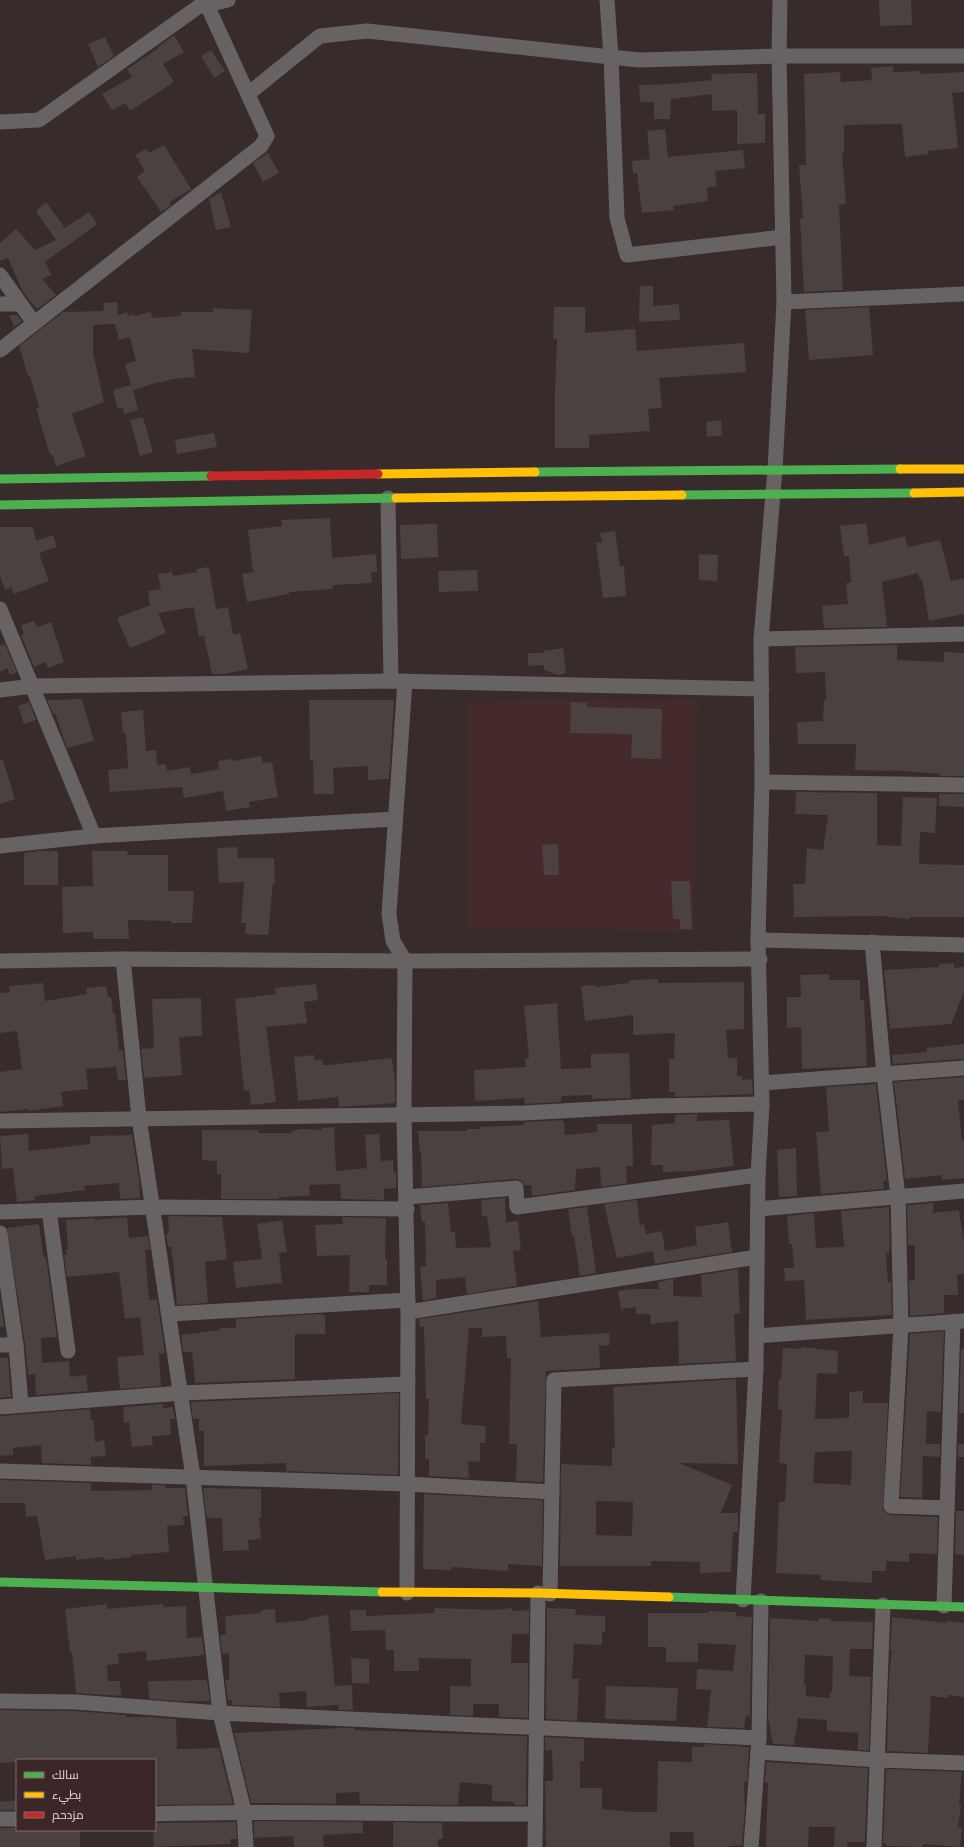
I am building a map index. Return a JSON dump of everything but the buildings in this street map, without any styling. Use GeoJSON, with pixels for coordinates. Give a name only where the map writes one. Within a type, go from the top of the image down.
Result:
{"type":"FeatureCollection","features":[{"type":"Feature","properties":{"kind":"street"},"geometry":{"type":"LineString","coordinates":[[0,122],[39,120],[198,5],[228,0]]}},
{"type":"Feature","properties":{"kind":"street"},"geometry":{"type":"LineString","coordinates":[[608,0],[617,218],[628,255],[783,236]]}},
{"type":"Feature","properties":{"kind":"street"},"geometry":{"type":"LineString","coordinates":[[743,1600],[756,1369],[756,1257],[758,1175],[762,1104],[760,958],[758,940],[762,782],[762,639],[774,496],[784,302],[779,56],[780,0]]}},
{"type":"Feature","properties":{"kind":"street"},"geometry":{"type":"LineString","coordinates":[[0,350],[261,146],[267,136],[248,94],[198,5]]}},
{"type":"Feature","properties":{"kind":"street"},"geometry":{"type":"LineString","coordinates":[[248,94],[320,36],[366,31],[638,60],[779,56],[964,56]]}},
{"type":"Feature","properties":{"kind":"street"},"geometry":{"type":"LineString","coordinates":[[0,275],[34,323]]}},
{"type":"Feature","properties":{"kind":"street"},"geometry":{"type":"LineString","coordinates":[[784,302],[964,294]]}},
{"type":"Feature","properties":{"kind":"street"},"geometry":{"type":"LineString","coordinates":[[0,304],[20,304]]}},
{"type":"Feature","properties":{"kind":"street"},"geometry":{"type":"LineString","coordinates":[[0,479],[775,469],[964,469]]}},
{"type":"Feature","properties":{"kind":"street"},"geometry":{"type":"LineString","coordinates":[[0,505],[388,498],[774,496],[964,492]]}},
{"type":"Feature","properties":{"kind":"street"},"geometry":{"type":"LineString","coordinates":[[388,498],[398,681],[395,819],[389,914],[393,941],[405,961],[404,1114],[408,1306],[406,1484],[407,1593]]}},
{"type":"Feature","properties":{"kind":"street"},"geometry":{"type":"LineString","coordinates":[[0,609],[94,836]]}},
{"type":"Feature","properties":{"kind":"street"},"geometry":{"type":"LineString","coordinates":[[762,639],[964,634]]}},
{"type":"Feature","properties":{"kind":"street"},"geometry":{"type":"LineString","coordinates":[[0,690],[33,686],[398,681],[762,689]]}},
{"type":"Feature","properties":{"kind":"street"},"geometry":{"type":"LineString","coordinates":[[762,782],[964,785]]}},
{"type":"Feature","properties":{"kind":"street"},"geometry":{"type":"LineString","coordinates":[[0,846],[94,836],[395,819]]}},
{"type":"Feature","properties":{"kind":"street"},"geometry":{"type":"LineString","coordinates":[[758,940],[964,945]]}},
{"type":"Feature","properties":{"kind":"street"},"geometry":{"type":"LineString","coordinates":[[872,942],[884,1075],[898,1198],[901,1326],[891,1506],[947,1508]]}},
{"type":"Feature","properties":{"kind":"street"},"geometry":{"type":"LineString","coordinates":[[0,961],[123,959],[405,961],[760,958]]}},
{"type":"Feature","properties":{"kind":"street"},"geometry":{"type":"LineString","coordinates":[[123,959],[139,1118],[182,1394],[207,1589],[220,1713],[244,1811],[246,1847]]}},
{"type":"Feature","properties":{"kind":"street"},"geometry":{"type":"LineString","coordinates":[[762,1083],[964,1068]]}},
{"type":"Feature","properties":{"kind":"street"},"geometry":{"type":"LineString","coordinates":[[0,1121],[524,1113],[651,1106],[762,1104]]}},
{"type":"Feature","properties":{"kind":"street"},"geometry":{"type":"LineString","coordinates":[[0,1212],[153,1207],[407,1203],[516,1188],[517,1207],[758,1175]]}},
{"type":"Feature","properties":{"kind":"street"},"geometry":{"type":"LineString","coordinates":[[758,1209],[898,1198],[964,1191]]}},
{"type":"Feature","properties":{"kind":"street"},"geometry":{"type":"LineString","coordinates":[[50,1210],[68,1351]]}},
{"type":"Feature","properties":{"kind":"street"},"geometry":{"type":"LineString","coordinates":[[0,1233],[16,1345],[21,1404]]}},
{"type":"Feature","properties":{"kind":"street"},"geometry":{"type":"LineString","coordinates":[[170,1314],[408,1306],[756,1257]]}},
{"type":"Feature","properties":{"kind":"street"},"geometry":{"type":"LineString","coordinates":[[756,1336],[959,1322],[947,1508],[944,1606]]}},
{"type":"Feature","properties":{"kind":"street"},"geometry":{"type":"LineString","coordinates":[[0,1345],[16,1345]]}},
{"type":"Feature","properties":{"kind":"street"},"geometry":{"type":"LineString","coordinates":[[535,1847],[534,1814],[544,1594],[552,1492],[554,1380],[756,1369]]}},
{"type":"Feature","properties":{"kind":"street"},"geometry":{"type":"LineString","coordinates":[[0,1407],[21,1404],[182,1394],[408,1384]]}},
{"type":"Feature","properties":{"kind":"street"},"geometry":{"type":"LineString","coordinates":[[0,1471],[406,1484],[552,1492]]}},
{"type":"Feature","properties":{"kind":"street"},"geometry":{"type":"LineString","coordinates":[[0,1582],[207,1589],[544,1594],[964,1607]]}},
{"type":"Feature","properties":{"kind":"street"},"geometry":{"type":"LineString","coordinates":[[751,1847],[758,1745],[761,1601]]}},
{"type":"Feature","properties":{"kind":"street"},"geometry":{"type":"LineString","coordinates":[[874,1847],[883,1605]]}},
{"type":"Feature","properties":{"kind":"street"},"geometry":{"type":"LineString","coordinates":[[0,1700],[76,1702],[220,1713],[538,1727],[758,1745],[878,1760],[964,1763]]}},
{"type":"Feature","properties":{"kind":"street"},"geometry":{"type":"LineString","coordinates":[[156,1814],[244,1811],[408,1815],[534,1814]]}},
{"type":"Feature","properties":{"kind":"street"},"geometry":{"type":"LineString","coordinates":[[0,1819],[16,1818]]}},
{"type":"Feature","properties":{"kind":"shaded area"},"geometry":{"type":"Polygon","coordinates":[[[697,699],[694,931],[467,929],[468,702],[697,699]]]}},
{"type":"Feature","properties":{"kind":"traffic: fast"},"geometry":{"type":"LineString","coordinates":[[535,472],[900,469]]}},
{"type":"Feature","properties":{"kind":"traffic: fast"},"geometry":{"type":"LineString","coordinates":[[0,479],[211,476]]}},
{"type":"Feature","properties":{"kind":"traffic: fast"},"geometry":{"type":"LineString","coordinates":[[682,495],[914,493]]}},
{"type":"Feature","properties":{"kind":"traffic: fast"},"geometry":{"type":"LineString","coordinates":[[0,505],[396,498]]}},
{"type":"Feature","properties":{"kind":"traffic: fast"},"geometry":{"type":"LineString","coordinates":[[0,1582],[382,1592]]}},
{"type":"Feature","properties":{"kind":"traffic: fast"},"geometry":{"type":"LineString","coordinates":[[669,1597],[964,1607]]}},
{"type":"Feature","properties":{"kind":"traffic: slow"},"geometry":{"type":"LineString","coordinates":[[900,469],[964,469]]}},
{"type":"Feature","properties":{"kind":"traffic: slow"},"geometry":{"type":"LineString","coordinates":[[378,474],[535,472]]}},
{"type":"Feature","properties":{"kind":"traffic: slow"},"geometry":{"type":"LineString","coordinates":[[914,493],[964,492]]}},
{"type":"Feature","properties":{"kind":"traffic: slow"},"geometry":{"type":"LineString","coordinates":[[396,498],[682,495]]}},
{"type":"Feature","properties":{"kind":"traffic: slow"},"geometry":{"type":"LineString","coordinates":[[382,1592],[538,1593],[669,1597]]}},
{"type":"Feature","properties":{"kind":"traffic: jam"},"geometry":{"type":"LineString","coordinates":[[211,476],[378,474]]}}]}
